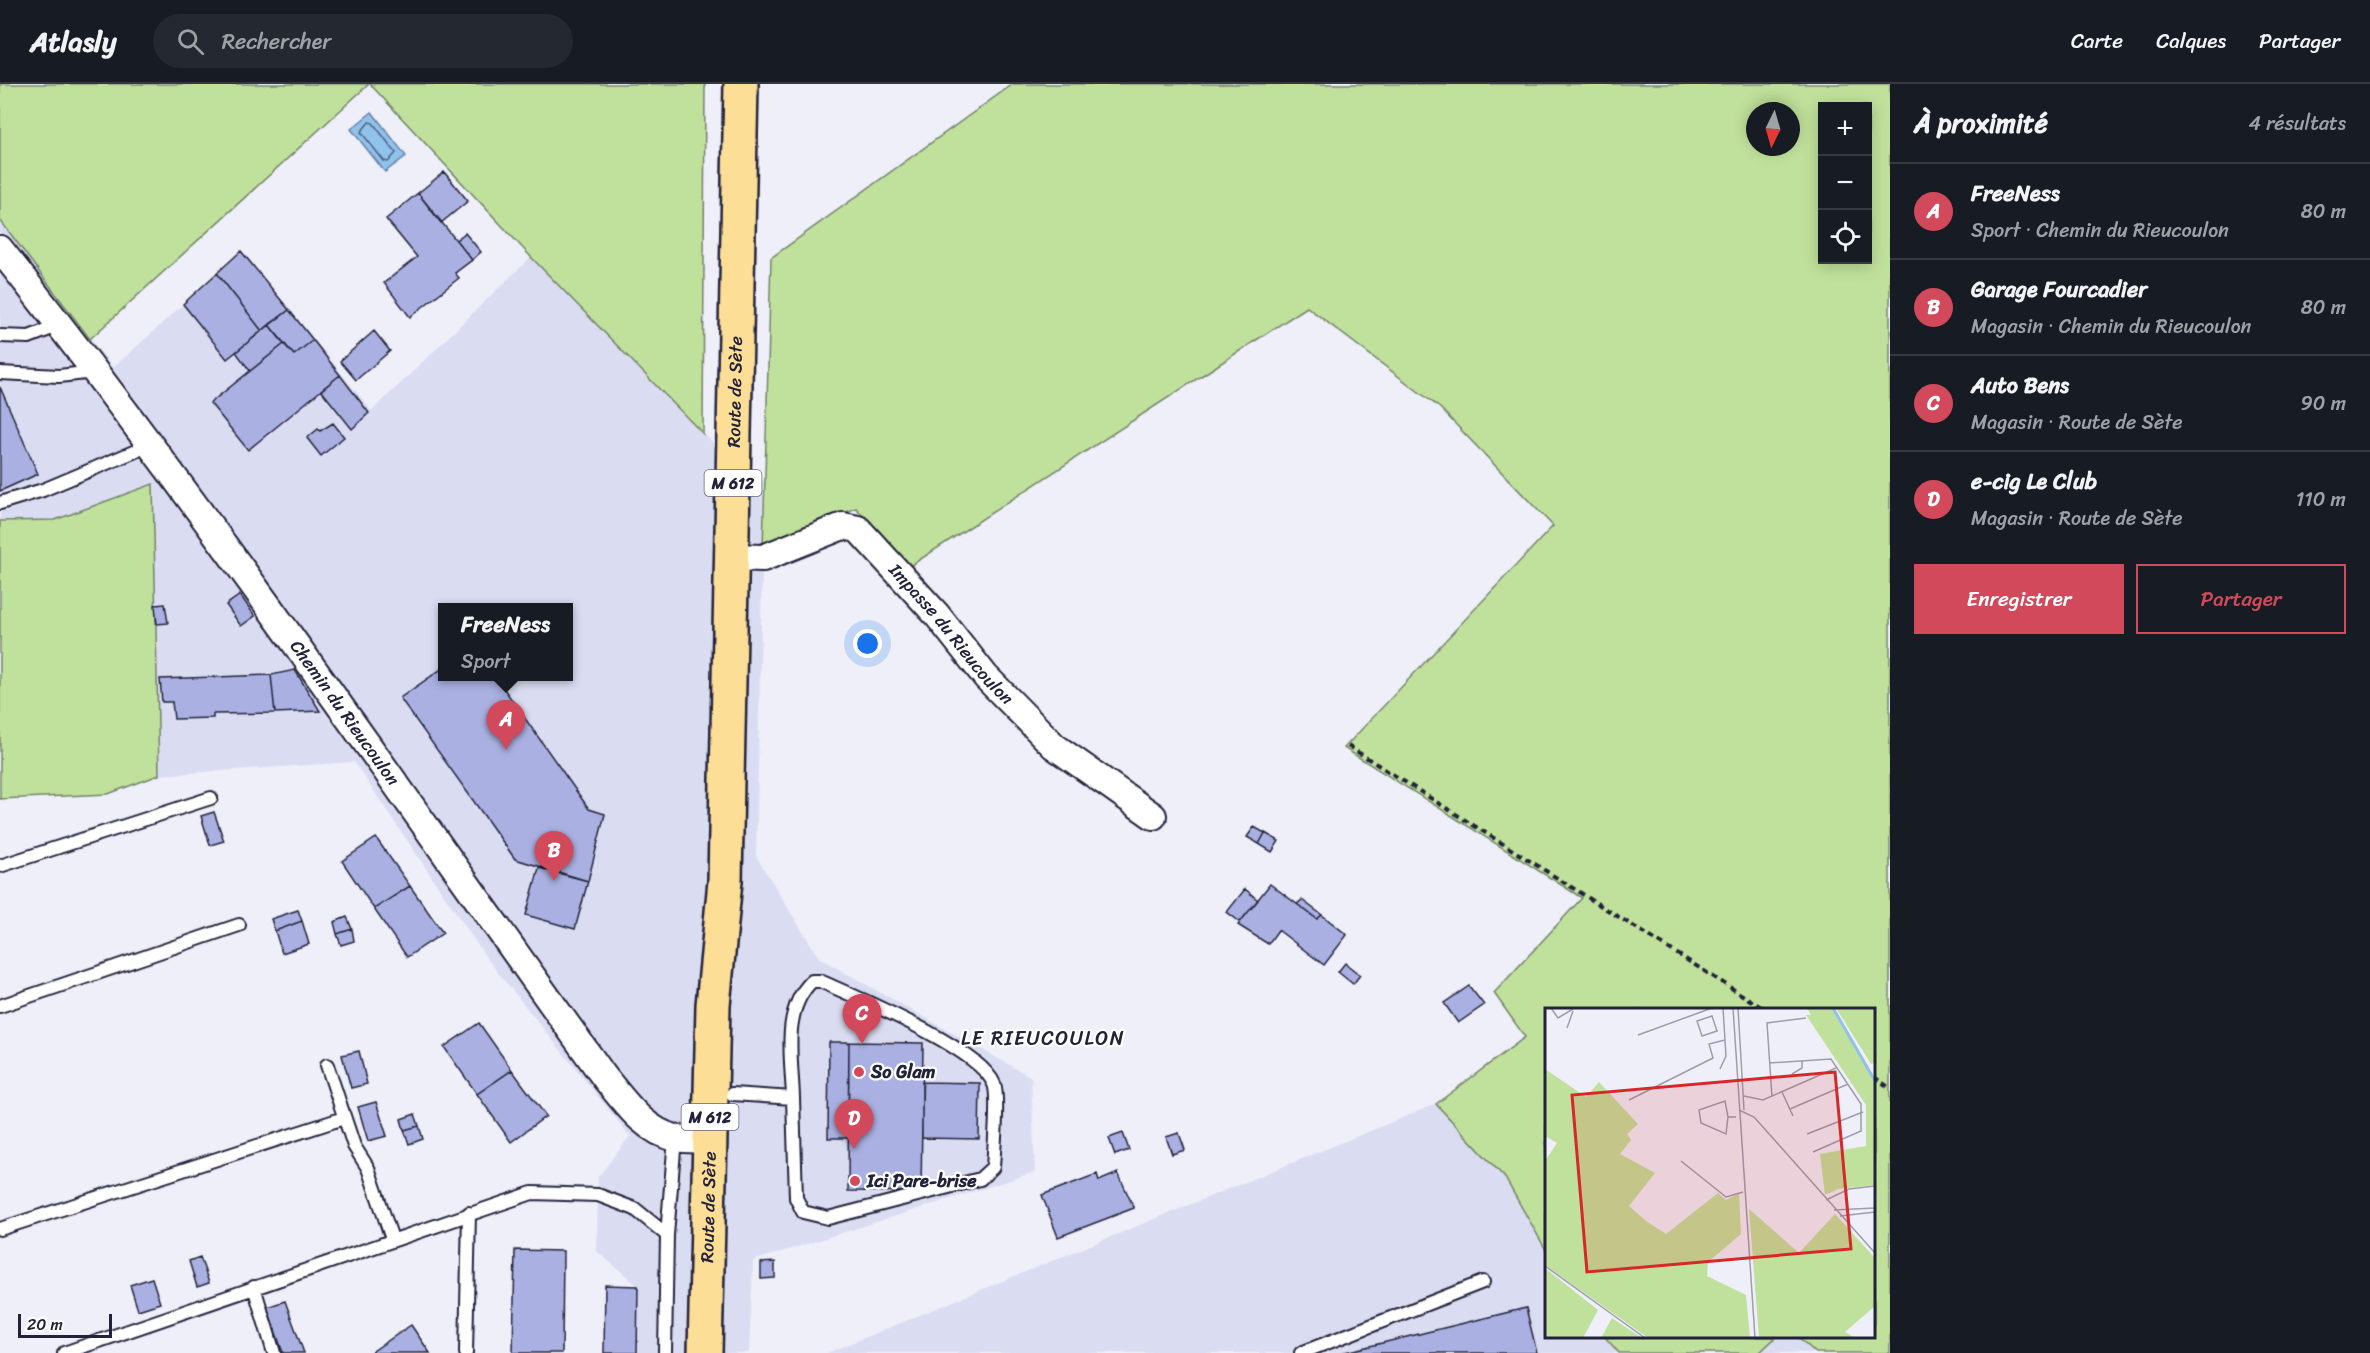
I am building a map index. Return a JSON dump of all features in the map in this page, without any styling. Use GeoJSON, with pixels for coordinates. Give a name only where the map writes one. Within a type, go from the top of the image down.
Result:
{"type":"FeatureCollection","features":[{"type":"Feature","properties":{"kind":"main road","name":"Route de Sète"},"geometry":{"type":"LineString","coordinates":[[705,1353],[713,1005],[725,881],[741,84]]}},
{"type":"Feature","properties":{"kind":"main road","name":"Route de Sète"},"geometry":{"type":"LineString","coordinates":[[725,881],[733,1003],[725,1353]]}},
{"type":"Feature","properties":{"kind":"street","name":"Chemin du Rieucoulon"},"geometry":{"type":"LineString","coordinates":[[0,249],[96,372],[272,608],[605,1078],[637,1116],[675,1138],[709,1140]]}},
{"type":"Feature","properties":{"kind":"street","name":"Impasse du Rieucoulon"},"geometry":{"type":"LineString","coordinates":[[732,557],[763,558],[843,526],[858,529],[937,615],[986,677],[1054,746],[1153,816]]}},
{"type":"Feature","properties":{"kind":"lane"},"geometry":{"type":"LineString","coordinates":[[0,336],[29,337],[60,325]]}},
{"type":"Feature","properties":{"kind":"lane"},"geometry":{"type":"LineString","coordinates":[[0,373],[59,376],[96,372]]}},
{"type":"Feature","properties":{"kind":"lane"},"geometry":{"type":"LineString","coordinates":[[0,503],[43,490],[150,445]]}},
{"type":"Feature","properties":{"kind":"lane"},"geometry":{"type":"LineString","coordinates":[[0,866],[211,798]]}},
{"type":"Feature","properties":{"kind":"lane"},"geometry":{"type":"LineString","coordinates":[[0,1006],[239,925]]}},
{"type":"Feature","properties":{"kind":"lane"},"geometry":{"type":"LineString","coordinates":[[812,981],[820,981],[926,1030],[986,1071],[995,1086],[993,1167],[980,1179],[828,1218],[803,1212],[796,1198],[793,1098],[791,1015],[802,991],[812,981]]}},
{"type":"Feature","properties":{"kind":"lane"},"geometry":{"type":"LineString","coordinates":[[327,1065],[354,1146],[368,1168],[392,1239]]}},
{"type":"Feature","properties":{"kind":"lane"},"geometry":{"type":"LineString","coordinates":[[732,1094],[793,1098]]}},
{"type":"Feature","properties":{"kind":"lane"},"geometry":{"type":"LineString","coordinates":[[0,1229],[344,1118]]}},
{"type":"Feature","properties":{"kind":"lane"},"geometry":{"type":"LineString","coordinates":[[665,1353],[667,1235],[675,1138]]}},
{"type":"Feature","properties":{"kind":"lane"},"geometry":{"type":"LineString","coordinates":[[64,1353],[532,1193],[598,1196],[635,1209],[667,1235]]}},
{"type":"Feature","properties":{"kind":"lane"},"geometry":{"type":"LineString","coordinates":[[466,1353],[469,1213]]}},
{"type":"Feature","properties":{"kind":"lane"},"geometry":{"type":"LineString","coordinates":[[1301,1353],[1483,1282]]}},
{"type":"Feature","properties":{"kind":"lane"},"geometry":{"type":"LineString","coordinates":[[254,1287],[274,1353]]}},
{"type":"Feature","properties":{"kind":"path"},"geometry":{"type":"LineString","coordinates":[[1348,746],[1763,1008]]}},
{"type":"Feature","properties":{"kind":"path"},"geometry":{"type":"LineString","coordinates":[[1875,1078],[1890,1088]]}},
{"type":"Feature","properties":{"kind":"shaded area"},"geometry":{"type":"Polygon","coordinates":[[[0,220],[113,368],[242,251],[372,411],[531,257],[703,434],[764,483],[756,856],[819,958],[1031,1077],[1035,1172],[753,1261],[749,1353],[637,1353],[638,1286],[597,1251],[598,1177],[630,1136],[488,960],[354,762],[159,775],[153,484],[55,520],[0,521],[0,220]]]}},
{"type":"Feature","properties":{"kind":"shaded area"},"geometry":{"type":"Polygon","coordinates":[[[1436,1104],[1505,1178],[1545,1248],[1545,1338],[1606,1338],[1619,1353],[827,1353],[1436,1104]]]}},
{"type":"Feature","properties":{"kind":"shaded area"},"geometry":{"type":"Polygon","coordinates":[[[1774,1338],[1799,1338],[1816,1353],[1759,1353],[1774,1338]]]}},
{"type":"Feature","properties":{"kind":"green space"},"geometry":{"type":"Polygon","coordinates":[[[0,84],[369,84],[90,339],[0,220],[0,84]]]}},
{"type":"Feature","properties":{"kind":"green space"},"geometry":{"type":"Polygon","coordinates":[[[370,84],[705,84],[703,434],[531,257],[370,84]]]}},
{"type":"Feature","properties":{"kind":"green space"},"geometry":{"type":"Polygon","coordinates":[[[1013,84],[1890,84],[1890,1353],[1816,1353],[1799,1338],[1875,1338],[1875,1008],[1545,1008],[1545,1248],[1505,1178],[1436,1104],[1525,1037],[1494,993],[1582,898],[1344,748],[1553,526],[1440,408],[1307,307],[910,566],[856,508],[763,548],[771,258],[1013,84]]]}},
{"type":"Feature","properties":{"kind":"green space"},"geometry":{"type":"Polygon","coordinates":[[[153,484],[159,775],[108,794],[0,799],[0,521],[55,520],[153,484]]]}},
{"type":"Feature","properties":{"kind":"green space"},"geometry":{"type":"Polygon","coordinates":[[[1606,1338],[1775,1338],[1759,1353],[1619,1353],[1606,1338]]]}},
{"type":"Feature","properties":{"kind":"water"},"geometry":{"type":"Polygon","coordinates":[[[372,112],[406,156],[385,172],[351,129],[372,112]]]}},
{"type":"Feature","properties":{"kind":"building"},"geometry":{"type":"Polygon","coordinates":[[[444,172],[468,201],[441,223],[418,193],[444,172]]]}},
{"type":"Feature","properties":{"kind":"building"},"geometry":{"type":"Polygon","coordinates":[[[418,193],[472,260],[455,273],[459,278],[410,317],[384,283],[417,257],[386,219],[418,193]]]}},
{"type":"Feature","properties":{"kind":"building"},"geometry":{"type":"Polygon","coordinates":[[[465,233],[481,252],[472,260],[456,240],[465,233]]]}},
{"type":"Feature","properties":{"kind":"building"},"geometry":{"type":"Polygon","coordinates":[[[241,251],[289,310],[262,331],[217,273],[241,251]]]}},
{"type":"Feature","properties":{"kind":"building"},"geometry":{"type":"Polygon","coordinates":[[[217,273],[262,331],[227,359],[183,304],[217,273]]]}},
{"type":"Feature","properties":{"kind":"building"},"geometry":{"type":"Polygon","coordinates":[[[289,310],[313,340],[294,355],[269,325],[289,310]]]}},
{"type":"Feature","properties":{"kind":"building"},"geometry":{"type":"Polygon","coordinates":[[[269,325],[284,344],[250,371],[236,352],[269,325]]]}},
{"type":"Feature","properties":{"kind":"building"},"geometry":{"type":"Polygon","coordinates":[[[374,331],[390,351],[356,380],[340,361],[374,331]]]}},
{"type":"Feature","properties":{"kind":"building"},"geometry":{"type":"Polygon","coordinates":[[[313,340],[340,375],[248,450],[210,403],[284,344],[294,355],[313,340]]]}},
{"type":"Feature","properties":{"kind":"building"},"geometry":{"type":"Polygon","coordinates":[[[340,375],[369,413],[352,429],[321,390],[340,375]]]}},
{"type":"Feature","properties":{"kind":"building"},"geometry":{"type":"Polygon","coordinates":[[[0,387],[38,474],[0,491],[0,387]]]}},
{"type":"Feature","properties":{"kind":"building"},"geometry":{"type":"Polygon","coordinates":[[[333,423],[344,437],[321,456],[307,438],[318,429],[320,431],[333,423]]]}},
{"type":"Feature","properties":{"kind":"building"},"geometry":{"type":"Polygon","coordinates":[[[240,595],[255,616],[241,626],[226,605],[240,595]]]}},
{"type":"Feature","properties":{"kind":"building"},"geometry":{"type":"Polygon","coordinates":[[[165,604],[168,623],[157,624],[155,605],[165,604]]]}},
{"type":"Feature","properties":{"kind":"building"},"geometry":{"type":"Polygon","coordinates":[[[295,670],[320,711],[275,713],[271,675],[295,670]]]}},
{"type":"Feature","properties":{"kind":"building"},"geometry":{"type":"Polygon","coordinates":[[[438,671],[438,681],[499,681],[589,809],[605,814],[588,881],[515,859],[400,698],[438,671]]]}},
{"type":"Feature","properties":{"kind":"building"},"geometry":{"type":"Polygon","coordinates":[[[271,675],[275,713],[213,714],[213,718],[174,719],[172,702],[162,702],[160,679],[271,675]]]}},
{"type":"Feature","properties":{"kind":"building"},"geometry":{"type":"Polygon","coordinates":[[[214,812],[224,841],[210,845],[201,816],[214,812]]]}},
{"type":"Feature","properties":{"kind":"building"},"geometry":{"type":"Polygon","coordinates":[[[1254,827],[1265,833],[1259,844],[1247,837],[1254,827]]]}},
{"type":"Feature","properties":{"kind":"building"},"geometry":{"type":"Polygon","coordinates":[[[1265,833],[1279,841],[1272,852],[1259,844],[1265,833]]]}},
{"type":"Feature","properties":{"kind":"building"},"geometry":{"type":"Polygon","coordinates":[[[376,838],[410,886],[374,909],[342,861],[376,838]]]}},
{"type":"Feature","properties":{"kind":"building"},"geometry":{"type":"Polygon","coordinates":[[[539,868],[588,881],[575,929],[526,915],[539,868]]]}},
{"type":"Feature","properties":{"kind":"building"},"geometry":{"type":"Polygon","coordinates":[[[1270,884],[1317,919],[1322,915],[1347,935],[1324,965],[1278,930],[1268,944],[1238,925],[1270,884]]]}},
{"type":"Feature","properties":{"kind":"building"},"geometry":{"type":"Polygon","coordinates":[[[410,886],[443,933],[407,957],[374,909],[410,886]]]}},
{"type":"Feature","properties":{"kind":"building"},"geometry":{"type":"Polygon","coordinates":[[[1245,889],[1258,900],[1240,922],[1227,912],[1245,889]]]}},
{"type":"Feature","properties":{"kind":"building"},"geometry":{"type":"Polygon","coordinates":[[[1302,900],[1322,915],[1317,919],[1297,904],[1302,900]]]}},
{"type":"Feature","properties":{"kind":"building"},"geometry":{"type":"Polygon","coordinates":[[[298,910],[302,921],[275,931],[271,919],[298,910]]]}},
{"type":"Feature","properties":{"kind":"building"},"geometry":{"type":"Polygon","coordinates":[[[347,917],[352,929],[337,934],[334,922],[347,917]]]}},
{"type":"Feature","properties":{"kind":"building"},"geometry":{"type":"Polygon","coordinates":[[[302,921],[309,944],[282,953],[275,931],[302,921]]]}},
{"type":"Feature","properties":{"kind":"building"},"geometry":{"type":"Polygon","coordinates":[[[352,929],[354,941],[341,945],[337,934],[352,929]]]}},
{"type":"Feature","properties":{"kind":"building"},"geometry":{"type":"Polygon","coordinates":[[[1345,963],[1360,975],[1353,984],[1338,972],[1345,963]]]}},
{"type":"Feature","properties":{"kind":"building"},"geometry":{"type":"Polygon","coordinates":[[[1469,986],[1484,1005],[1458,1023],[1444,1003],[1469,986]]]}},
{"type":"Feature","properties":{"kind":"building"},"geometry":{"type":"Polygon","coordinates":[[[479,1023],[512,1070],[477,1094],[444,1047],[479,1023]]]}},
{"type":"Feature","properties":{"kind":"building"},"geometry":{"type":"Polygon","coordinates":[[[829,1042],[849,1042],[848,1138],[828,1138],[829,1042]]]}},
{"type":"Feature","properties":{"kind":"building"},"geometry":{"type":"Polygon","coordinates":[[[849,1042],[923,1043],[921,1192],[848,1191],[849,1042]]]}},
{"type":"Feature","properties":{"kind":"building"},"geometry":{"type":"Polygon","coordinates":[[[359,1051],[367,1084],[351,1088],[342,1055],[359,1051]]]}},
{"type":"Feature","properties":{"kind":"building"},"geometry":{"type":"Polygon","coordinates":[[[512,1070],[546,1116],[511,1142],[477,1094],[512,1070]]]}},
{"type":"Feature","properties":{"kind":"building"},"geometry":{"type":"Polygon","coordinates":[[[922,1082],[980,1083],[979,1139],[922,1138],[922,1082]]]}},
{"type":"Feature","properties":{"kind":"building"},"geometry":{"type":"Polygon","coordinates":[[[376,1102],[387,1136],[368,1141],[358,1107],[376,1102]]]}},
{"type":"Feature","properties":{"kind":"building"},"geometry":{"type":"Polygon","coordinates":[[[415,1114],[419,1126],[404,1130],[401,1119],[415,1114]]]}},
{"type":"Feature","properties":{"kind":"building"},"geometry":{"type":"Polygon","coordinates":[[[419,1126],[423,1139],[409,1144],[404,1130],[419,1126]]]}},
{"type":"Feature","properties":{"kind":"building"},"geometry":{"type":"Polygon","coordinates":[[[1123,1133],[1129,1150],[1115,1155],[1109,1138],[1123,1133]]]}},
{"type":"Feature","properties":{"kind":"building"},"geometry":{"type":"Polygon","coordinates":[[[1179,1133],[1185,1150],[1172,1154],[1166,1137],[1179,1133]]]}},
{"type":"Feature","properties":{"kind":"building"},"geometry":{"type":"Polygon","coordinates":[[[1118,1173],[1134,1208],[1058,1237],[1042,1195],[1097,1174],[1099,1181],[1118,1173]]]}},
{"type":"Feature","properties":{"kind":"building"},"geometry":{"type":"Polygon","coordinates":[[[515,1250],[563,1251],[562,1353],[513,1353],[515,1250]]]}},
{"type":"Feature","properties":{"kind":"building"},"geometry":{"type":"Polygon","coordinates":[[[200,1257],[209,1283],[197,1287],[189,1261],[200,1257]]]}},
{"type":"Feature","properties":{"kind":"building"},"geometry":{"type":"Polygon","coordinates":[[[775,1262],[775,1278],[761,1279],[761,1263],[775,1262]]]}},
{"type":"Feature","properties":{"kind":"building"},"geometry":{"type":"Polygon","coordinates":[[[152,1278],[160,1303],[138,1310],[130,1285],[152,1278]]]}},
{"type":"Feature","properties":{"kind":"building"},"geometry":{"type":"Polygon","coordinates":[[[605,1285],[638,1286],[637,1353],[604,1353],[605,1285]]]}},
{"type":"Feature","properties":{"kind":"building"},"geometry":{"type":"Polygon","coordinates":[[[285,1301],[304,1353],[283,1353],[267,1307],[285,1301]]]}},
{"type":"Feature","properties":{"kind":"building"},"geometry":{"type":"Polygon","coordinates":[[[1526,1308],[1537,1353],[1341,1353],[1526,1308]]]}},
{"type":"Feature","properties":{"kind":"building"},"geometry":{"type":"Polygon","coordinates":[[[411,1325],[430,1353],[370,1353],[411,1325]]]}},
{"type":"Feature","properties":{"kind":"place","name":"FreeNess"},"geometry":{"type":"Point","coordinates":[506,750]}},
{"type":"Feature","properties":{"kind":"place","name":"Garage Fourcadier"},"geometry":{"type":"Point","coordinates":[554,881]}},
{"type":"Feature","properties":{"kind":"place","name":"Auto Bens"},"geometry":{"type":"Point","coordinates":[862,1044]}},
{"type":"Feature","properties":{"kind":"place","name":"So Glam"},"geometry":{"type":"Point","coordinates":[859,1072]}},
{"type":"Feature","properties":{"kind":"place","name":"e-cig Le Club"},"geometry":{"type":"Point","coordinates":[854,1149]}},
{"type":"Feature","properties":{"kind":"place","name":"Ici Pare-brise"},"geometry":{"type":"Point","coordinates":[855,1181]}},
{"type":"Feature","properties":{"kind":"district","name":"LE RIEUCOULON"},"geometry":{"type":"Point","coordinates":[1043,1038]}}]}
